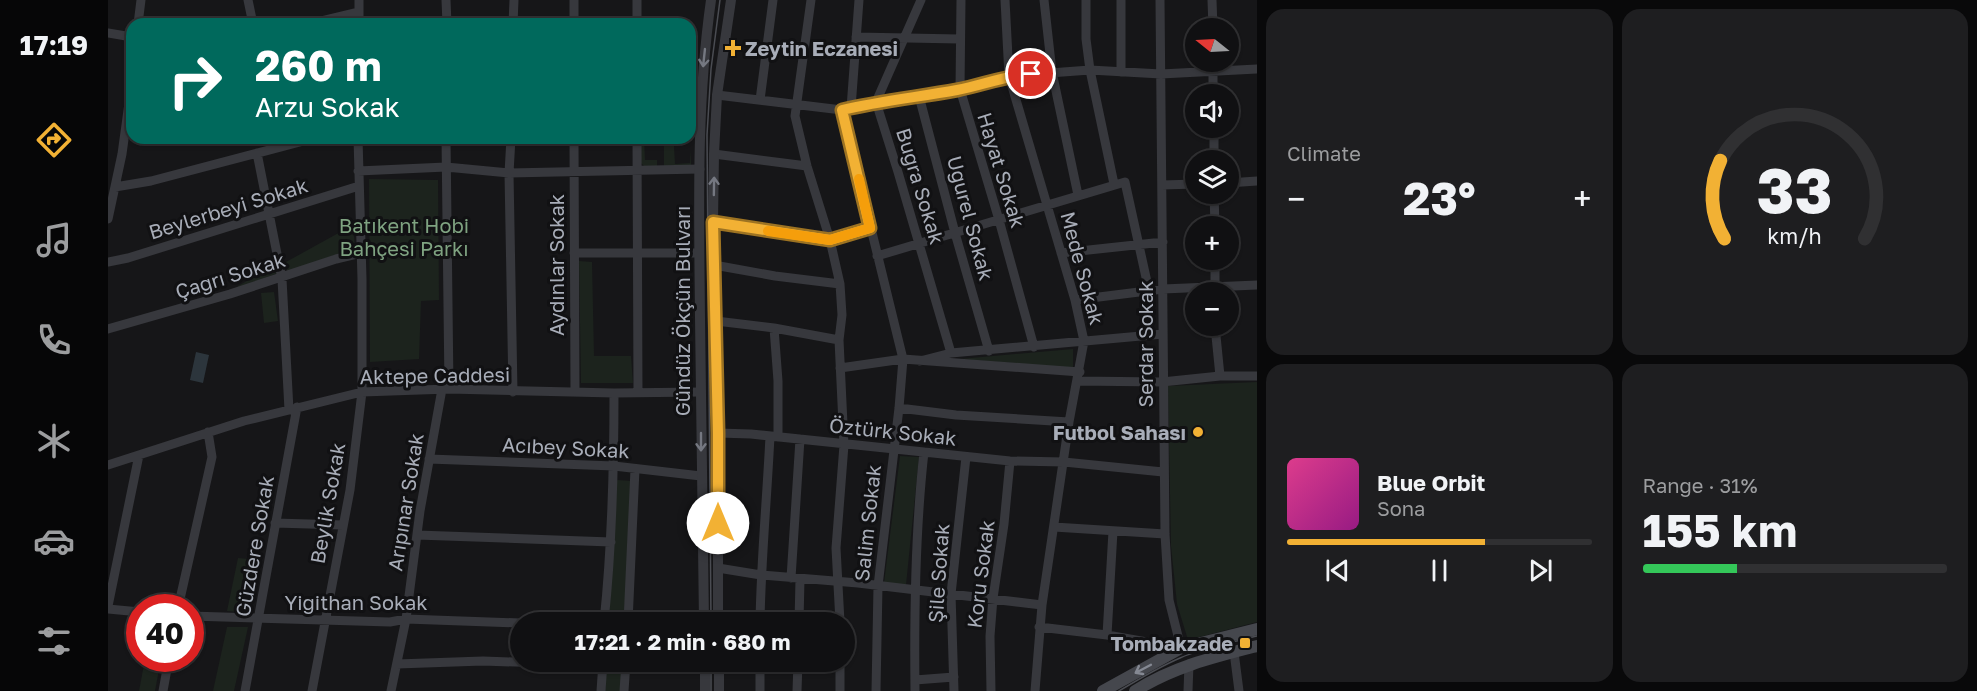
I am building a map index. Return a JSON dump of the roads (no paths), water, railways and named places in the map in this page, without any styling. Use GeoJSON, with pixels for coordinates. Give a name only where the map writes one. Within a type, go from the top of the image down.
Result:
{"type":"FeatureCollection","features":[{"type":"Feature","properties":{"kind":"main road"},"geometry":{"type":"LineString","coordinates":[[1103,691],[1181,648],[1257,629]]}},
{"type":"Feature","properties":{"kind":"main road"},"geometry":{"type":"LineString","coordinates":[[1135,691],[1189,664],[1257,646]]}},
{"type":"Feature","properties":{"kind":"street"},"geometry":{"type":"LineString","coordinates":[[139,18],[141,0]]}},
{"type":"Feature","properties":{"kind":"street"},"geometry":{"type":"LineString","coordinates":[[248,0],[252,18]]}},
{"type":"Feature","properties":{"kind":"street"},"geometry":{"type":"LineString","coordinates":[[358,18],[359,0]]}},
{"type":"Feature","properties":{"kind":"street"},"geometry":{"type":"LineString","coordinates":[[446,0],[447,18]]}},
{"type":"Feature","properties":{"kind":"street"},"geometry":{"type":"LineString","coordinates":[[513,18],[514,0]]}},
{"type":"Feature","properties":{"kind":"street"},"geometry":{"type":"LineString","coordinates":[[574,0],[574,18]]}},
{"type":"Feature","properties":{"kind":"street"},"geometry":{"type":"LineString","coordinates":[[637,0],[637,18]]}},
{"type":"Feature","properties":{"kind":"street","name":"Gündüz Ökçün Bulvarı"},"geometry":{"type":"LineString","coordinates":[[704,612],[699,253],[700,105],[711,0]]}},
{"type":"Feature","properties":{"kind":"street","name":"Gündüz Ökçün Bulvarı"},"geometry":{"type":"LineString","coordinates":[[718,612],[714,154],[717,95],[731,0]]}},
{"type":"Feature","properties":{"kind":"street"},"geometry":{"type":"LineString","coordinates":[[760,100],[772,0]]}},
{"type":"Feature","properties":{"kind":"street"},"geometry":{"type":"LineString","coordinates":[[811,0],[795,116],[840,284],[842,315],[839,340],[844,445],[836,548],[840,612]]}},
{"type":"Feature","properties":{"kind":"street","name":"Salim Sokak"},"geometry":{"type":"LineString","coordinates":[[859,0],[846,109],[870,228],[903,359],[878,586],[876,691]]}},
{"type":"Feature","properties":{"kind":"street"},"geometry":{"type":"LineString","coordinates":[[876,102],[921,0]]}},
{"type":"Feature","properties":{"kind":"street","name":"Hayat Sokak"},"geometry":{"type":"LineString","coordinates":[[961,0],[960,89],[1034,347]]}},
{"type":"Feature","properties":{"kind":"street","name":"Mede Sokak"},"geometry":{"type":"LineString","coordinates":[[1005,0],[1009,76],[1075,300],[1084,341],[1069,422],[1042,605],[1035,691]]}},
{"type":"Feature","properties":{"kind":"street"},"geometry":{"type":"LineString","coordinates":[[1044,0],[1052,72],[1078,195]]}},
{"type":"Feature","properties":{"kind":"street"},"geometry":{"type":"LineString","coordinates":[[1086,0],[1086,39],[1090,70],[1114,184]]}},
{"type":"Feature","properties":{"kind":"street"},"geometry":{"type":"LineString","coordinates":[[1120,72],[1121,0]]}},
{"type":"Feature","properties":{"kind":"street","name":"Serdar Sokak"},"geometry":{"type":"LineString","coordinates":[[1160,0],[1165,534],[1169,600],[1181,648]]}},
{"type":"Feature","properties":{"kind":"street"},"geometry":{"type":"LineString","coordinates":[[1212,0],[1213,18]]}},
{"type":"Feature","properties":{"kind":"street"},"geometry":{"type":"LineString","coordinates":[[334,18],[358,12]]}},
{"type":"Feature","properties":{"kind":"street"},"geometry":{"type":"LineString","coordinates":[[108,33],[126,36]]}},
{"type":"Feature","properties":{"kind":"street"},"geometry":{"type":"LineString","coordinates":[[856,37],[959,39]]}},
{"type":"Feature","properties":{"kind":"street"},"geometry":{"type":"LineString","coordinates":[[1239,68],[1257,69]]}},
{"type":"Feature","properties":{"kind":"street"},"geometry":{"type":"LineString","coordinates":[[717,95],[846,109],[960,89],[1009,76],[1090,70],[1161,74],[1185,70]]}},
{"type":"Feature","properties":{"kind":"street","name":"Uğurel Sokak"},"geometry":{"type":"LineString","coordinates":[[919,96],[989,351]]}},
{"type":"Feature","properties":{"kind":"street","name":"Buğra Sokak"},"geometry":{"type":"LineString","coordinates":[[876,102],[951,353]]}},
{"type":"Feature","properties":{"kind":"street"},"geometry":{"type":"LineString","coordinates":[[108,218],[126,131]]}},
{"type":"Feature","properties":{"kind":"street"},"geometry":{"type":"LineString","coordinates":[[115,187],[151,181],[256,153],[270,144]]}},
{"type":"Feature","properties":{"kind":"street","name":"Beylik Sokak"},"geometry":{"type":"LineString","coordinates":[[312,691],[350,490],[363,392],[358,144]]}},
{"type":"Feature","properties":{"kind":"street","name":"Arıpınar Sokak"},"geometry":{"type":"LineString","coordinates":[[391,691],[405,619],[429,459],[446,389],[446,144]]}},
{"type":"Feature","properties":{"kind":"street"},"geometry":{"type":"LineString","coordinates":[[511,144],[509,173],[513,392]]}},
{"type":"Feature","properties":{"kind":"street","name":"Aydınlar Sokak"},"geometry":{"type":"LineString","coordinates":[[574,144],[575,392]]}},
{"type":"Feature","properties":{"kind":"street"},"geometry":{"type":"LineString","coordinates":[[637,144],[638,392]]}},
{"type":"Feature","properties":{"kind":"street","name":"Güzdere Sokak"},"geometry":{"type":"LineString","coordinates":[[245,691],[289,456],[293,409],[282,279],[256,153]]}},
{"type":"Feature","properties":{"kind":"street"},"geometry":{"type":"LineString","coordinates":[[714,154],[807,166]]}},
{"type":"Feature","properties":{"kind":"street"},"geometry":{"type":"LineString","coordinates":[[358,171],[446,167],[509,173],[700,169]]}},
{"type":"Feature","properties":{"kind":"street"},"geometry":{"type":"LineString","coordinates":[[1239,182],[1257,181]]}},
{"type":"Feature","properties":{"kind":"street"},"geometry":{"type":"LineString","coordinates":[[877,256],[1125,182],[1149,291]]}},
{"type":"Feature","properties":{"kind":"street"},"geometry":{"type":"LineString","coordinates":[[1162,185],[1185,184]]}},
{"type":"Feature","properties":{"kind":"street","name":"Beylerbeyi Sokak"},"geometry":{"type":"LineString","coordinates":[[108,262],[128,258],[359,186]]}},
{"type":"Feature","properties":{"kind":"street"},"geometry":{"type":"LineString","coordinates":[[713,222],[830,240],[870,228]]}},
{"type":"Feature","properties":{"kind":"street"},"geometry":{"type":"LineString","coordinates":[[1061,253],[1163,242]]}},
{"type":"Feature","properties":{"kind":"street","name":"Çagrı Sokak"},"geometry":{"type":"LineString","coordinates":[[108,329],[282,279],[336,259],[361,253]]}},
{"type":"Feature","properties":{"kind":"street"},"geometry":{"type":"LineString","coordinates":[[574,253],[699,253]]}},
{"type":"Feature","properties":{"kind":"street"},"geometry":{"type":"LineString","coordinates":[[714,265],[840,284]]}},
{"type":"Feature","properties":{"kind":"street"},"geometry":{"type":"LineString","coordinates":[[1239,287],[1257,285]]}},
{"type":"Feature","properties":{"kind":"street"},"geometry":{"type":"LineString","coordinates":[[1075,300],[1163,289],[1185,289]]}},
{"type":"Feature","properties":{"kind":"street"},"geometry":{"type":"LineString","coordinates":[[716,321],[774,328],[839,340]]}},
{"type":"Feature","properties":{"kind":"street"},"geometry":{"type":"LineString","coordinates":[[760,612],[761,575],[778,381],[774,328]]}},
{"type":"Feature","properties":{"kind":"street"},"geometry":{"type":"LineString","coordinates":[[920,361],[951,353],[1163,334]]}},
{"type":"Feature","properties":{"kind":"street"},"geometry":{"type":"LineString","coordinates":[[1216,336],[1220,376]]}},
{"type":"Feature","properties":{"kind":"street"},"geometry":{"type":"LineString","coordinates":[[840,368],[903,359],[1162,382],[1220,376],[1257,376]]}},
{"type":"Feature","properties":{"kind":"street","name":"Aktepe Caddesi"},"geometry":{"type":"LineString","coordinates":[[108,465],[208,432],[363,392],[446,389],[513,392],[701,392]]}},
{"type":"Feature","properties":{"kind":"street"},"geometry":{"type":"LineString","coordinates":[[605,612],[611,542],[614,393]]}},
{"type":"Feature","properties":{"kind":"street"},"geometry":{"type":"LineString","coordinates":[[899,408],[956,415],[1069,422]]}},
{"type":"Feature","properties":{"kind":"street"},"geometry":{"type":"LineString","coordinates":[[180,594],[212,457],[208,432]]}},
{"type":"Feature","properties":{"kind":"street","name":"Öztürk Sokak"},"geometry":{"type":"LineString","coordinates":[[718,433],[774,436],[1010,462],[1064,462],[1163,472]]}},
{"type":"Feature","properties":{"kind":"street"},"geometry":{"type":"LineString","coordinates":[[798,612],[795,578],[800,440]]}},
{"type":"Feature","properties":{"kind":"street"},"geometry":{"type":"LineString","coordinates":[[915,691],[914,590],[924,452]]}},
{"type":"Feature","properties":{"kind":"street"},"geometry":{"type":"LineString","coordinates":[[126,610],[108,608],[139,455]]}},
{"type":"Feature","properties":{"kind":"street","name":"Şile Sokak"},"geometry":{"type":"LineString","coordinates":[[954,691],[951,594],[966,457]]}},
{"type":"Feature","properties":{"kind":"street","name":"Acıbey Sokak"},"geometry":{"type":"LineString","coordinates":[[429,459],[614,466],[701,476]]}},
{"type":"Feature","properties":{"kind":"street","name":"Koru Sokak"},"geometry":{"type":"LineString","coordinates":[[991,691],[990,636],[993,598],[1010,462]]}},
{"type":"Feature","properties":{"kind":"street"},"geometry":{"type":"LineString","coordinates":[[628,612],[635,469]]}},
{"type":"Feature","properties":{"kind":"street"},"geometry":{"type":"LineString","coordinates":[[275,523],[343,525]]}},
{"type":"Feature","properties":{"kind":"street"},"geometry":{"type":"LineString","coordinates":[[1054,527],[1165,534]]}},
{"type":"Feature","properties":{"kind":"street"},"geometry":{"type":"LineString","coordinates":[[1107,635],[1113,531]]}},
{"type":"Feature","properties":{"kind":"street"},"geometry":{"type":"LineString","coordinates":[[417,535],[611,542]]}},
{"type":"Feature","properties":{"kind":"street"},"geometry":{"type":"LineString","coordinates":[[718,568],[761,575],[1042,605]]}},
{"type":"Feature","properties":{"kind":"street","name":"Yiğithan Sokak"},"geometry":{"type":"LineString","coordinates":[[204,617],[510,623]]}},
{"type":"Feature","properties":{"kind":"street"},"geometry":{"type":"LineString","coordinates":[[1039,627],[1107,635],[1181,648]]}},
{"type":"Feature","properties":{"kind":"street"},"geometry":{"type":"LineString","coordinates":[[1234,652],[1239,691]]}},
{"type":"Feature","properties":{"kind":"street"},"geometry":{"type":"LineString","coordinates":[[397,664],[510,661]]}},
{"type":"Feature","properties":{"kind":"street"},"geometry":{"type":"LineString","coordinates":[[1188,691],[1189,664]]}},
{"type":"Feature","properties":{"kind":"street"},"geometry":{"type":"LineString","coordinates":[[163,691],[166,672]]}},
{"type":"Feature","properties":{"kind":"street"},"geometry":{"type":"LineString","coordinates":[[601,691],[602,672]]}},
{"type":"Feature","properties":{"kind":"street"},"geometry":{"type":"LineString","coordinates":[[624,691],[625,672]]}},
{"type":"Feature","properties":{"kind":"street"},"geometry":{"type":"LineString","coordinates":[[705,672],[705,691]]}},
{"type":"Feature","properties":{"kind":"street"},"geometry":{"type":"LineString","coordinates":[[719,672],[719,691]]}},
{"type":"Feature","properties":{"kind":"street"},"geometry":{"type":"LineString","coordinates":[[760,672],[760,691]]}},
{"type":"Feature","properties":{"kind":"street"},"geometry":{"type":"LineString","coordinates":[[798,672],[798,691]]}},
{"type":"Feature","properties":{"kind":"street"},"geometry":{"type":"LineString","coordinates":[[840,672],[840,691]]}},
{"type":"Feature","properties":{"kind":"street"},"geometry":{"type":"LineString","coordinates":[[915,680],[954,677]]}},
{"type":"Feature","properties":{"kind":"tram line"},"geometry":{"type":"LineString","coordinates":[[711,612],[707,135],[711,69],[720,0]]}},
{"type":"Feature","properties":{"kind":"tram line"},"geometry":{"type":"LineString","coordinates":[[1119,691],[1189,654],[1257,636]]}},
{"type":"Feature","properties":{"kind":"tram line"},"geometry":{"type":"LineString","coordinates":[[711,672],[711,691]]}},
{"type":"Feature","properties":{"kind":"place","name":"Zeytin Eczanesi"},"geometry":{"type":"Point","coordinates":[733,48]}},
{"type":"Feature","properties":{"kind":"place","name":"Futbol Sahası"},"geometry":{"type":"Point","coordinates":[1198,432]}},
{"type":"Feature","properties":{"kind":"place","name":"Tombakzade"},"geometry":{"type":"Point","coordinates":[1245,643]}},
{"type":"Feature","properties":{"kind":"park label","name":"Batıkent Hobi Bahçesi Parkı"},"geometry":{"type":"Point","coordinates":[404,236]}}]}
